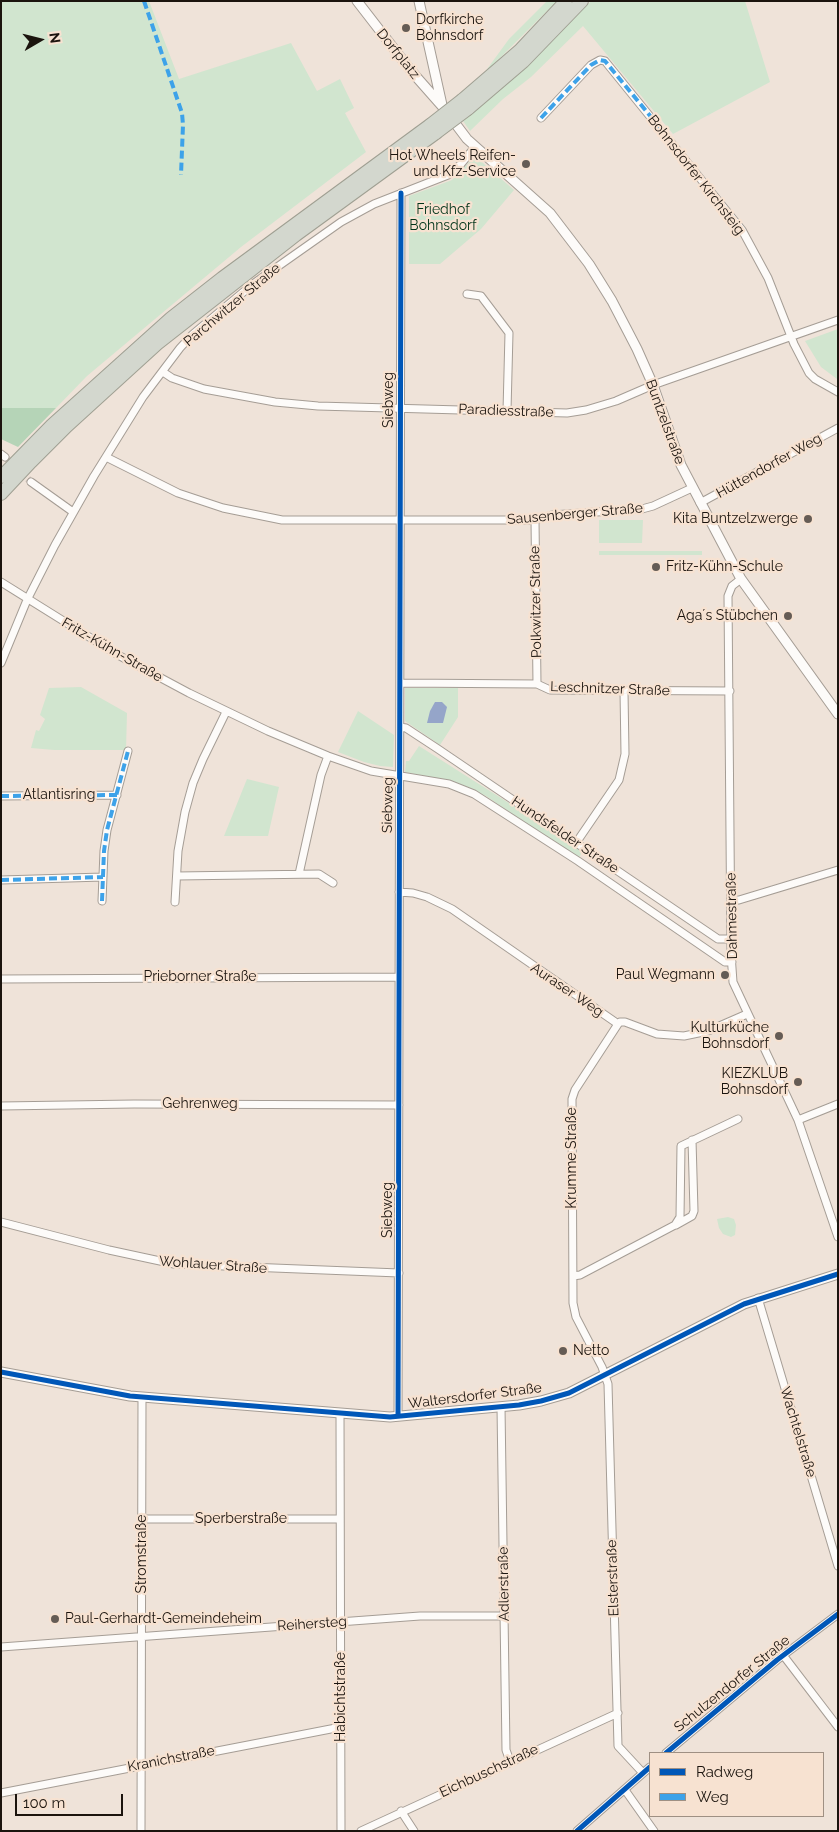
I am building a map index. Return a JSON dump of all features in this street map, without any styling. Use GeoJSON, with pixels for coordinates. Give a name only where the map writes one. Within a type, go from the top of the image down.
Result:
{"type":"FeatureCollection","features":[{"type":"Feature","properties":{"kind":"highway"},"geometry":{"type":"LineString","coordinates":[[465,105],[566,1]]}},
{"type":"Feature","properties":{"kind":"highway"},"geometry":{"type":"LineString","coordinates":[[1,494],[67,426],[157,344],[433,129],[523,62],[582,1]]}},
{"type":"Feature","properties":{"kind":"highway"},"geometry":{"type":"LineString","coordinates":[[1,477],[59,419],[171,318],[222,278],[433,129]]}},
{"type":"Feature","properties":{"kind":"street","name":"Dorfplatz"},"geometry":{"type":"LineString","coordinates":[[357,1],[412,72],[442,106],[458,130],[475,147]]}},
{"type":"Feature","properties":{"kind":"street","name":"Dorfplatz"},"geometry":{"type":"LineString","coordinates":[[419,1],[442,106]]}},
{"type":"Feature","properties":{"kind":"street","name":"Bohnsdorfer Kirchsteig"},"geometry":{"type":"LineString","coordinates":[[541,118],[591,65],[600,60],[605,61],[742,230],[768,278],[809,373],[815,379],[838,392]]}},
{"type":"Feature","properties":{"kind":"street","name":"Parchwitzer Straße"},"geometry":{"type":"LineString","coordinates":[[1,662],[27,600],[73,512],[143,398],[192,335],[253,284],[341,222],[374,204],[448,175],[460,165],[475,147]]}},
{"type":"Feature","properties":{"kind":"street","name":"Buntzelstraße"},"geometry":{"type":"LineString","coordinates":[[475,147],[540,202],[571,238],[612,300],[637,349],[674,447],[692,488],[741,580],[838,714]]}},
{"type":"Feature","properties":{"kind":"street","name":"Siebweg"},"geometry":{"type":"LineString","coordinates":[[398,1416],[401,193]]}},
{"type":"Feature","properties":{"kind":"street"},"geometry":{"type":"LineString","coordinates":[[467,294],[481,296],[509,333],[507,411]]}},
{"type":"Feature","properties":{"kind":"street","name":"Paradiesstraße"},"geometry":{"type":"LineString","coordinates":[[163,372],[172,378],[204,389],[259,399],[318,406],[567,413],[586,410],[616,401],[652,385],[838,320]]}},
{"type":"Feature","properties":{"kind":"street","name":"Hüttendorfer Weg"},"geometry":{"type":"LineString","coordinates":[[700,504],[838,428]]}},
{"type":"Feature","properties":{"kind":"street","name":"Sausenberger Straße"},"geometry":{"type":"LineString","coordinates":[[106,457],[178,494],[223,508],[282,520],[535,520],[552,514],[642,510],[692,488]]}},
{"type":"Feature","properties":{"kind":"street"},"geometry":{"type":"LineString","coordinates":[[32,482],[73,512]]}},
{"type":"Feature","properties":{"kind":"street","name":"Polkwitzer Straße"},"geometry":{"type":"LineString","coordinates":[[535,520],[537,684]]}},
{"type":"Feature","properties":{"kind":"street","name":"Dahmestraße"},"geometry":{"type":"LineString","coordinates":[[741,580],[732,586],[728,596],[733,982],[798,1120],[838,1237]]}},
{"type":"Feature","properties":{"kind":"street","name":"Fritz-Kühn-Straße"},"geometry":{"type":"LineString","coordinates":[[1,582],[27,600],[118,655],[226,712],[328,756],[371,770],[400,775]]}},
{"type":"Feature","properties":{"kind":"street","name":"Leschnitzer Straße"},"geometry":{"type":"LineString","coordinates":[[401,683],[537,684],[550,690],[730,691]]}},
{"type":"Feature","properties":{"kind":"street"},"geometry":{"type":"LineString","coordinates":[[576,843],[619,780],[625,754],[624,690]]}},
{"type":"Feature","properties":{"kind":"street"},"geometry":{"type":"LineString","coordinates":[[175,902],[179,837],[193,783],[226,712]]}},
{"type":"Feature","properties":{"kind":"street","name":"Hundsfelder Straße"},"geometry":{"type":"LineString","coordinates":[[400,727],[406,728],[718,939],[731,939]]}},
{"type":"Feature","properties":{"kind":"street","name":"Atlantisring"},"geometry":{"type":"LineString","coordinates":[[102,901],[106,837],[128,751]]}},
{"type":"Feature","properties":{"kind":"street"},"geometry":{"type":"LineString","coordinates":[[299,874],[321,775],[328,756]]}},
{"type":"Feature","properties":{"kind":"street","name":"Hundsfelder Straße"},"geometry":{"type":"LineString","coordinates":[[400,775],[449,784],[488,802],[725,962],[732,962]]}},
{"type":"Feature","properties":{"kind":"street","name":"Atlantisring"},"geometry":{"type":"LineString","coordinates":[[1,796],[117,795]]}},
{"type":"Feature","properties":{"kind":"street"},"geometry":{"type":"LineString","coordinates":[[731,900],[739,900],[838,870]]}},
{"type":"Feature","properties":{"kind":"street"},"geometry":{"type":"LineString","coordinates":[[177,876],[319,874],[333,883]]}},
{"type":"Feature","properties":{"kind":"street"},"geometry":{"type":"LineString","coordinates":[[1,880],[103,877]]}},
{"type":"Feature","properties":{"kind":"street","name":"Auraser Weg"},"geometry":{"type":"LineString","coordinates":[[399,892],[413,892],[427,896],[452,909],[618,1024],[625,1022],[657,1034],[684,1036],[708,1031],[747,1014]]}},
{"type":"Feature","properties":{"kind":"street","name":"Prieborner Straße"},"geometry":{"type":"LineString","coordinates":[[1,978],[399,977]]}},
{"type":"Feature","properties":{"kind":"street","name":"Krumme Straße"},"geometry":{"type":"LineString","coordinates":[[606,1374],[574,1310],[572,1099],[575,1090],[618,1024]]}},
{"type":"Feature","properties":{"kind":"street","name":"Gehrenweg"},"geometry":{"type":"LineString","coordinates":[[1,1106],[399,1104]]}},
{"type":"Feature","properties":{"kind":"street"},"geometry":{"type":"LineString","coordinates":[[798,1120],[838,1104]]}},
{"type":"Feature","properties":{"kind":"street"},"geometry":{"type":"LineString","coordinates":[[675,1225],[680,1217],[681,1204],[681,1146],[738,1119]]}},
{"type":"Feature","properties":{"kind":"street"},"geometry":{"type":"LineString","coordinates":[[573,1276],[580,1275],[692,1216],[694,1211],[692,1140]]}},
{"type":"Feature","properties":{"kind":"street","name":"Wohlauer Straße"},"geometry":{"type":"LineString","coordinates":[[1,1222],[109,1250],[174,1264],[399,1273]]}},
{"type":"Feature","properties":{"kind":"street","name":"Waltersdorfer Straße"},"geometry":{"type":"LineString","coordinates":[[1,1372],[142,1397],[340,1414],[390,1417],[501,1407],[531,1403],[569,1393],[727,1311],[758,1298],[838,1274]]}},
{"type":"Feature","properties":{"kind":"street","name":"Wachtelstraße"},"geometry":{"type":"LineString","coordinates":[[758,1298],[838,1566]]}},
{"type":"Feature","properties":{"kind":"street","name":"Elsterstraße"},"geometry":{"type":"LineString","coordinates":[[606,1374],[608,1384],[618,1746],[642,1774]]}},
{"type":"Feature","properties":{"kind":"street","name":"Stromstraße"},"geometry":{"type":"LineString","coordinates":[[141,1831],[142,1397]]}},
{"type":"Feature","properties":{"kind":"street","name":"Adlerstraße"},"geometry":{"type":"LineString","coordinates":[[501,1407],[506,1750],[510,1761]]}},
{"type":"Feature","properties":{"kind":"street","name":"Habichtstraße"},"geometry":{"type":"LineString","coordinates":[[340,1414],[341,1831]]}},
{"type":"Feature","properties":{"kind":"street","name":"Sperberstraße"},"geometry":{"type":"LineString","coordinates":[[142,1519],[340,1519]]}},
{"type":"Feature","properties":{"kind":"street","name":"Schulzendorfer Straße"},"geometry":{"type":"LineString","coordinates":[[667,1752],[783,1655],[838,1614]]}},
{"type":"Feature","properties":{"kind":"street","name":"Reihersteg"},"geometry":{"type":"LineString","coordinates":[[1,1647],[420,1616],[504,1616]]}},
{"type":"Feature","properties":{"kind":"street"},"geometry":{"type":"LineString","coordinates":[[783,1655],[838,1727]]}},
{"type":"Feature","properties":{"kind":"street","name":"Eichbuschstraße"},"geometry":{"type":"LineString","coordinates":[[361,1831],[618,1713]]}},
{"type":"Feature","properties":{"kind":"street","name":"Kranichstraße"},"geometry":{"type":"LineString","coordinates":[[1,1793],[340,1727]]}},
{"type":"Feature","properties":{"kind":"street"},"geometry":{"type":"LineString","coordinates":[[577,1831],[649,1768]]}},
{"type":"Feature","properties":{"kind":"street"},"geometry":{"type":"LineString","coordinates":[[625,1790],[654,1831]]}},
{"type":"Feature","properties":{"kind":"street"},"geometry":{"type":"LineString","coordinates":[[401,1811],[414,1831]]}},
{"type":"Feature","properties":{"kind":"green space"},"geometry":{"type":"Polygon","coordinates":[[[1,1],[149,1],[179,79],[291,43],[317,91],[340,79],[354,108],[345,113],[366,152],[241,247],[87,376],[56,408],[1,408],[1,1]]]}},
{"type":"Feature","properties":{"kind":"green space"},"geometry":{"type":"Polygon","coordinates":[[[547,1],[557,1],[482,76],[509,39],[547,1]]]}},
{"type":"Feature","properties":{"kind":"green space"},"geometry":{"type":"Polygon","coordinates":[[[591,1],[745,1],[770,82],[673,134],[583,26],[531,77],[503,99],[470,131],[463,121],[523,70],[591,1]]]}},
{"type":"Feature","properties":{"kind":"green space","name":"Friedhof Bohnsdorf"},"geometry":{"type":"Polygon","coordinates":[[[475,156],[514,190],[481,229],[440,264],[409,264],[409,196],[452,180],[475,156]]]}},
{"type":"Feature","properties":{"kind":"green space"},"geometry":{"type":"Polygon","coordinates":[[[838,329],[837,379],[821,367],[805,341],[838,329]]]}},
{"type":"Feature","properties":{"kind":"green space"},"geometry":{"type":"Polygon","coordinates":[[[1,408],[56,408],[18,447],[1,439],[1,408]]]}},
{"type":"Feature","properties":{"kind":"green space"},"geometry":{"type":"Polygon","coordinates":[[[599,520],[643,520],[642,543],[599,543],[599,520]]]}},
{"type":"Feature","properties":{"kind":"green space"},"geometry":{"type":"Polygon","coordinates":[[[599,551],[702,551],[702,555],[599,555],[599,551]]]}},
{"type":"Feature","properties":{"kind":"green space"},"geometry":{"type":"Polygon","coordinates":[[[81,687],[127,713],[126,750],[54,750],[31,748],[36,730],[39,731],[45,719],[40,715],[49,688],[81,687]]]}},
{"type":"Feature","properties":{"kind":"green space"},"geometry":{"type":"Polygon","coordinates":[[[405,688],[458,688],[458,717],[440,745],[405,721],[405,688]]]}},
{"type":"Feature","properties":{"kind":"green space"},"geometry":{"type":"Polygon","coordinates":[[[358,711],[394,735],[393,767],[364,762],[338,752],[358,711]]]}},
{"type":"Feature","properties":{"kind":"green space"},"geometry":{"type":"Polygon","coordinates":[[[419,746],[583,851],[578,859],[486,796],[452,782],[405,772],[406,761],[409,761],[419,746]]]}},
{"type":"Feature","properties":{"kind":"green space"},"geometry":{"type":"Polygon","coordinates":[[[247,779],[279,787],[268,836],[224,836],[247,779]]]}},
{"type":"Feature","properties":{"kind":"green space"},"geometry":{"type":"Polygon","coordinates":[[[728,1217],[734,1219],[736,1225],[735,1235],[731,1237],[723,1234],[717,1219],[728,1217]]]}},
{"type":"Feature","properties":{"kind":"water"},"geometry":{"type":"Polygon","coordinates":[[[435,702],[442,702],[447,707],[443,723],[427,723],[430,711],[435,702]]]}},
{"type":"Feature","properties":{"kind":"tunnel"},"geometry":{"type":"LineString","coordinates":[[5,457],[31,482]]}},
{"type":"Feature","properties":{"kind":"marked path"},"geometry":{"type":"LineString","coordinates":[[144,1],[182,113],[181,175]]}},
{"type":"Feature","properties":{"kind":"marked path"},"geometry":{"type":"LineString","coordinates":[[541,118],[591,65],[600,60],[605,61],[670,140]]}},
{"type":"Feature","properties":{"kind":"marked path"},"geometry":{"type":"LineString","coordinates":[[102,901],[104,851],[107,830],[128,751]]}},
{"type":"Feature","properties":{"kind":"marked path"},"geometry":{"type":"LineString","coordinates":[[1,796],[117,795]]}},
{"type":"Feature","properties":{"kind":"marked path"},"geometry":{"type":"LineString","coordinates":[[1,880],[103,877]]}},
{"type":"Feature","properties":{"kind":"cycle path"},"geometry":{"type":"LineString","coordinates":[[398,1416],[401,193]]}},
{"type":"Feature","properties":{"kind":"cycle path"},"geometry":{"type":"LineString","coordinates":[[1,1372],[130,1396],[390,1417],[519,1405],[569,1393],[744,1304],[838,1274]]}},
{"type":"Feature","properties":{"kind":"cycle path"},"geometry":{"type":"LineString","coordinates":[[667,1752],[777,1660],[838,1614]]}},
{"type":"Feature","properties":{"kind":"cycle path"},"geometry":{"type":"LineString","coordinates":[[577,1831],[649,1768]]}},
{"type":"Feature","properties":{"kind":"place","name":"Dorfkirche Bohnsdorf"},"geometry":{"type":"Point","coordinates":[406,28]}},
{"type":"Feature","properties":{"kind":"place","name":"Hot Wheels Reifen- und Kfz-Service"},"geometry":{"type":"Point","coordinates":[526,164]}},
{"type":"Feature","properties":{"kind":"place","name":"Kita Buntzelzwerge"},"geometry":{"type":"Point","coordinates":[808,519]}},
{"type":"Feature","properties":{"kind":"place","name":"Fritz-Kühn-Schule"},"geometry":{"type":"Point","coordinates":[656,567]}},
{"type":"Feature","properties":{"kind":"place","name":"Aga´s Stübchen"},"geometry":{"type":"Point","coordinates":[788,616]}},
{"type":"Feature","properties":{"kind":"place","name":"Paul Wegmann"},"geometry":{"type":"Point","coordinates":[725,975]}},
{"type":"Feature","properties":{"kind":"place","name":"Kulturküche Bohnsdorf"},"geometry":{"type":"Point","coordinates":[779,1036]}},
{"type":"Feature","properties":{"kind":"place","name":"KIEZKLUB Bohnsdorf"},"geometry":{"type":"Point","coordinates":[798,1082]}},
{"type":"Feature","properties":{"kind":"place","name":"Netto"},"geometry":{"type":"Point","coordinates":[563,1351]}},
{"type":"Feature","properties":{"kind":"place","name":"Paul-Gerhardt-Gemeindeheim"},"geometry":{"type":"Point","coordinates":[55,1619]}}]}
